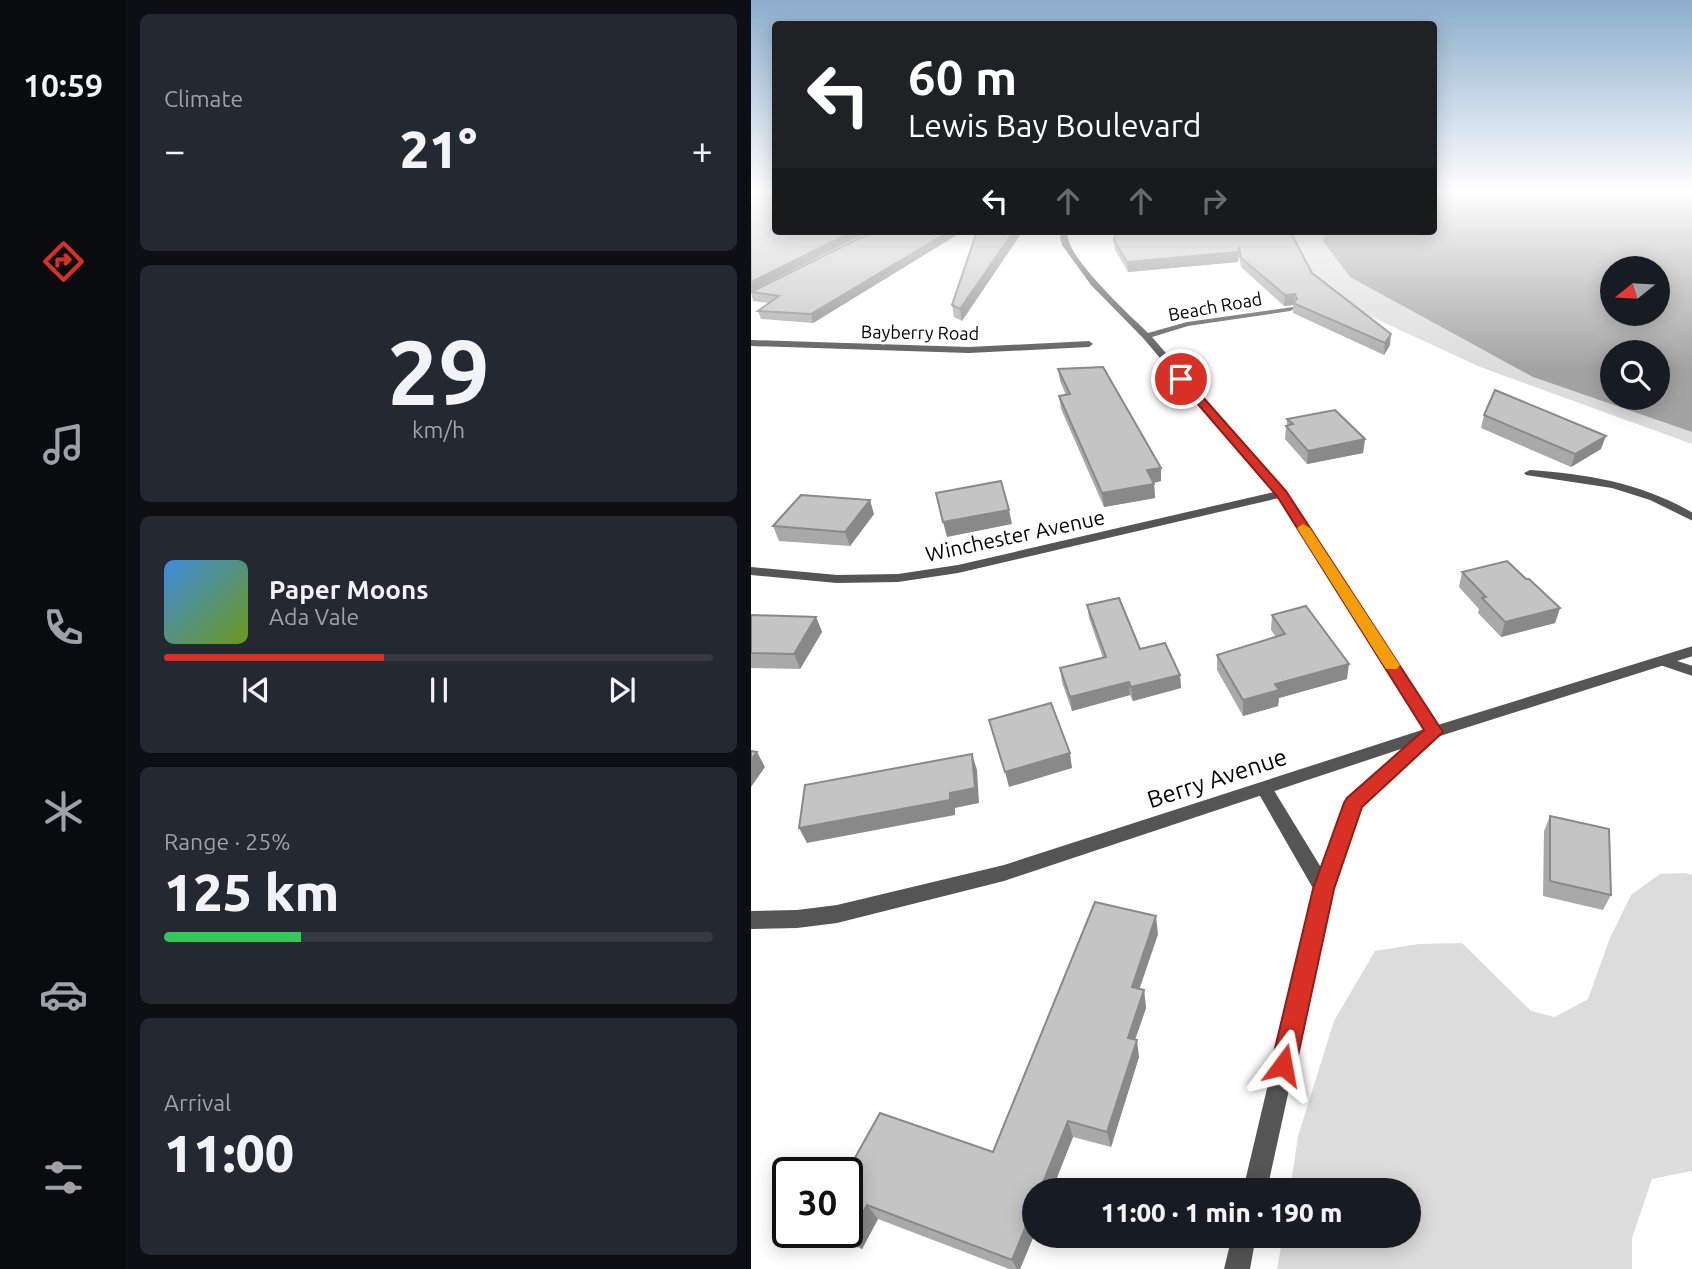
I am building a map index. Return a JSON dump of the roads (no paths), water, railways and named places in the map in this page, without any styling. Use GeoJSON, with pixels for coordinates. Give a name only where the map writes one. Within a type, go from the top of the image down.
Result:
{"type":"FeatureCollection","features":[{"type":"Feature","properties":{"kind":"street"},"geometry":{"type":"LineString","coordinates":[[1070,251],[1094,283],[1146,336],[1282,494],[1434,732],[1354,803],[1323,889],[1258,1178]]}},
{"type":"Feature","properties":{"kind":"street","name":"Beach Road"},"geometry":{"type":"LineString","coordinates":[[1146,336],[1187,324],[1291,309]]}},
{"type":"Feature","properties":{"kind":"street","name":"Bayberry Road"},"geometry":{"type":"LineString","coordinates":[[751,343],[969,350],[1089,344]]}},
{"type":"Feature","properties":{"kind":"street"},"geometry":{"type":"LineString","coordinates":[[1530,472],[1611,482],[1661,499],[1692,517]]}},
{"type":"Feature","properties":{"kind":"street","name":"Winchester Avenue"},"geometry":{"type":"LineString","coordinates":[[751,571],[837,579],[898,578],[958,569],[1282,494]]}},
{"type":"Feature","properties":{"kind":"street","name":"Berry Avenue"},"geometry":{"type":"LineString","coordinates":[[751,920],[797,919],[837,914],[1004,873],[1434,732],[1692,651]]}},
{"type":"Feature","properties":{"kind":"street"},"geometry":{"type":"LineString","coordinates":[[1662,661],[1692,671]]}},
{"type":"Feature","properties":{"kind":"street"},"geometry":{"type":"LineString","coordinates":[[1264,789],[1323,889]]}},
{"type":"Feature","properties":{"kind":"street"},"geometry":{"type":"LineString","coordinates":[[1237,1269],[1241,1248]]}}]}
